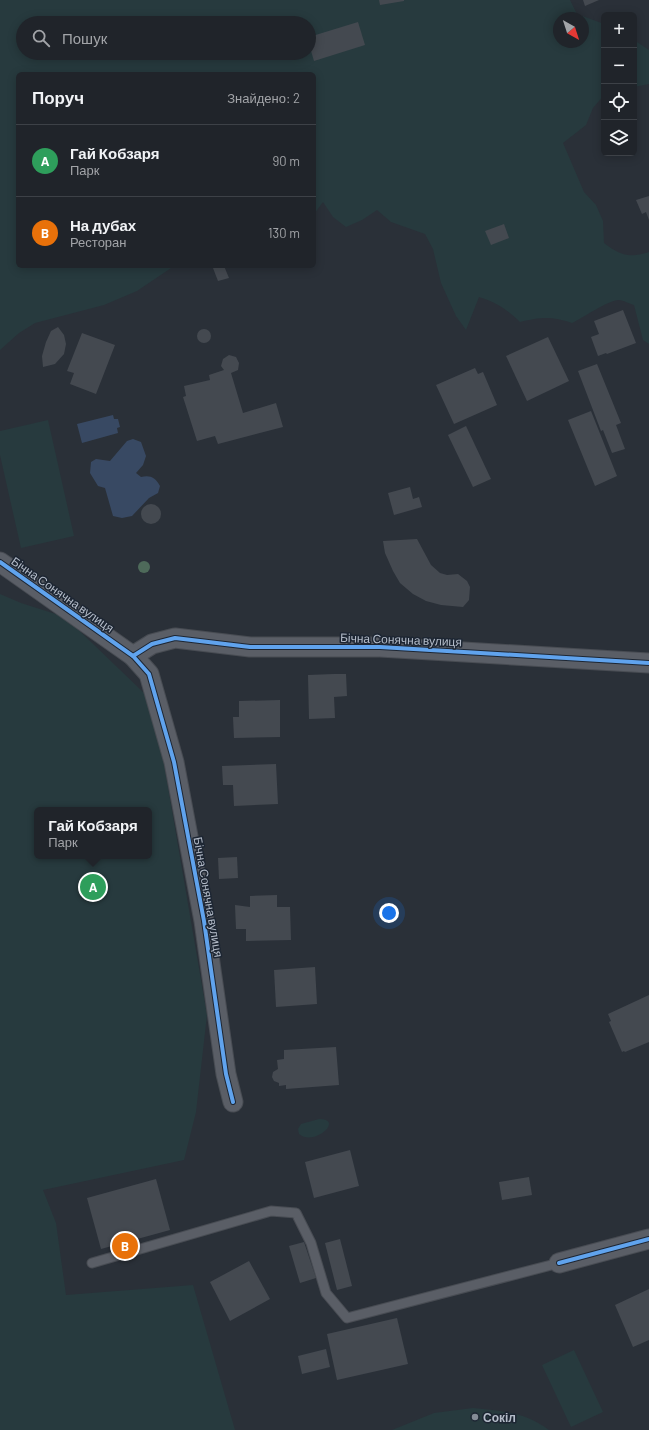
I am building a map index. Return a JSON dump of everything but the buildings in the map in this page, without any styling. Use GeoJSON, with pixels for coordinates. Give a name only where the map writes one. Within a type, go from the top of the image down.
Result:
{"type":"FeatureCollection","features":[{"type":"Feature","properties":{"kind":"street","name":"Бічна Сонячна вулиця"},"geometry":{"type":"LineString","coordinates":[[0,562],[133,656],[149,674],[174,762],[204,920],[226,1074],[233,1102]]}},
{"type":"Feature","properties":{"kind":"street","name":"Бічна Сонячна вулиця"},"geometry":{"type":"LineString","coordinates":[[133,656],[152,644],[175,638],[250,647],[380,647],[649,663]]}},
{"type":"Feature","properties":{"kind":"street"},"geometry":{"type":"LineString","coordinates":[[559,1263],[649,1239]]}},
{"type":"Feature","properties":{"kind":"lane"},"geometry":{"type":"LineString","coordinates":[[92,1263],[271,1212],[296,1213],[311,1244],[326,1293],[348,1318],[559,1263]]}},
{"type":"Feature","properties":{"kind":"green space"},"geometry":{"type":"Polygon","coordinates":[[[0,0],[570,0],[576,12],[553,12],[553,48],[589,48],[589,18],[601,23],[601,99],[593,108],[586,125],[563,143],[584,192],[596,205],[603,221],[604,243],[615,251],[625,255],[636,255],[649,252],[649,344],[643,340],[634,305],[619,300],[602,306],[572,323],[558,319],[546,318],[520,322],[501,307],[491,301],[479,297],[466,330],[456,316],[441,283],[433,249],[425,234],[391,222],[377,210],[362,220],[346,227],[333,217],[323,202],[316,211],[316,72],[16,72],[16,268],[171,268],[137,291],[104,305],[35,323],[19,333],[0,350],[0,0]]]}},
{"type":"Feature","properties":{"kind":"green space"},"geometry":{"type":"Polygon","coordinates":[[[637,42],[649,50],[649,84],[637,86],[637,42]]]}},
{"type":"Feature","properties":{"kind":"green space"},"geometry":{"type":"Polygon","coordinates":[[[48,420],[74,536],[21,548],[0,455],[0,431],[48,420]]]}},
{"type":"Feature","properties":{"kind":"green space"},"geometry":{"type":"Polygon","coordinates":[[[0,594],[21,603],[65,617],[145,694],[163,758],[207,1015],[196,1112],[184,1160],[43,1190],[56,1223],[66,1295],[193,1285],[235,1430],[0,1430],[0,594]]]}},
{"type":"Feature","properties":{"kind":"green space"},"geometry":{"type":"Polygon","coordinates":[[[319,1119],[326,1120],[329,1123],[328,1127],[319,1135],[305,1137],[299,1134],[298,1129],[301,1124],[319,1119]]]}},
{"type":"Feature","properties":{"kind":"green space"},"geometry":{"type":"Polygon","coordinates":[[[574,1350],[603,1412],[571,1427],[542,1365],[574,1350]]]}},
{"type":"Feature","properties":{"kind":"green space","name":"Сокіл"},"geometry":{"type":"Polygon","coordinates":[[[473,1408],[513,1413],[531,1419],[549,1430],[392,1430],[434,1413],[473,1408]]]}},
{"type":"Feature","properties":{"kind":"water"},"geometry":{"type":"Polygon","coordinates":[[[113,415],[114,419],[118,419],[120,427],[117,428],[118,433],[82,443],[77,424],[113,415]]]}},
{"type":"Feature","properties":{"kind":"water"},"geometry":{"type":"Polygon","coordinates":[[[133,439],[141,442],[146,456],[143,465],[136,473],[141,477],[152,477],[160,486],[158,493],[149,498],[132,516],[122,518],[113,516],[105,488],[98,486],[90,473],[91,462],[96,459],[110,461],[127,441],[133,439]]]}},
{"type":"Feature","properties":{"kind":"cycle path"},"geometry":{"type":"LineString","coordinates":[[0,562],[133,656],[152,644],[175,638],[250,647],[380,647],[649,663]]}},
{"type":"Feature","properties":{"kind":"cycle path"},"geometry":{"type":"LineString","coordinates":[[133,656],[149,674],[174,762],[204,921],[226,1074],[233,1102]]}},
{"type":"Feature","properties":{"kind":"cycle path"},"geometry":{"type":"LineString","coordinates":[[559,1263],[649,1239]]}},
{"type":"Feature","properties":{"kind":"place","name":"Гай Кобзаря"},"geometry":{"type":"Point","coordinates":[93,887]}},
{"type":"Feature","properties":{"kind":"place","name":"На дубах"},"geometry":{"type":"Point","coordinates":[125,1246]}},
{"type":"Feature","properties":{"kind":"place","name":"Сокіл"},"geometry":{"type":"Point","coordinates":[475,1417]}}]}
